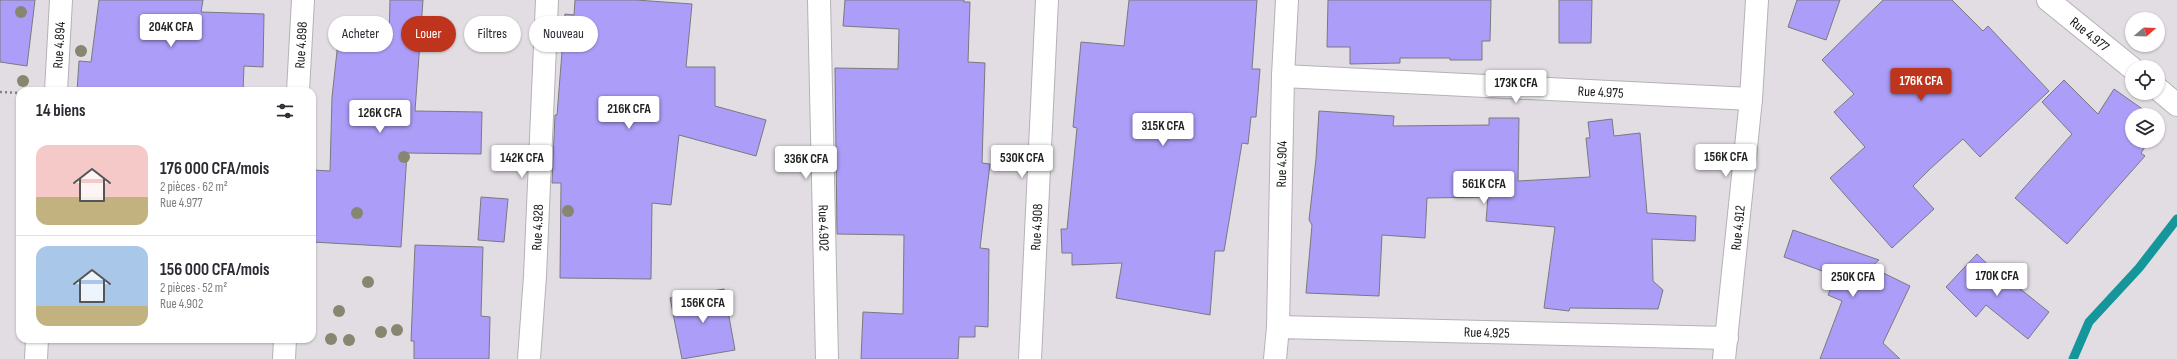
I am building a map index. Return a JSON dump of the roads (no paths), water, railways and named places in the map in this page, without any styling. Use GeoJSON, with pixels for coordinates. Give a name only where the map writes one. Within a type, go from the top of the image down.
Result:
{"type":"FeatureCollection","features":[{"type":"Feature","properties":{"kind":"street","name":"Rue 4.894"},"geometry":{"type":"LineString","coordinates":[[56,87],[61,0]]}},
{"type":"Feature","properties":{"kind":"street","name":"Rue 4.898"},"geometry":{"type":"LineString","coordinates":[[298,87],[303,0]]}},
{"type":"Feature","properties":{"kind":"street","name":"Rue 4.928"},"geometry":{"type":"LineString","coordinates":[[529,359],[536,268],[547,0]]}},
{"type":"Feature","properties":{"kind":"street","name":"Rue 4.902"},"geometry":{"type":"LineString","coordinates":[[819,0],[827,359]]}},
{"type":"Feature","properties":{"kind":"street","name":"Rue 4.908"},"geometry":{"type":"LineString","coordinates":[[1030,359],[1047,0]]}},
{"type":"Feature","properties":{"kind":"street","name":"Rue 4.904"},"geometry":{"type":"LineString","coordinates":[[1278,327],[1283,76],[1287,0]]}},
{"type":"Feature","properties":{"kind":"street","name":"Rue 4.912"},"geometry":{"type":"LineString","coordinates":[[1725,348],[1751,99],[1757,0]]}},
{"type":"Feature","properties":{"kind":"street","name":"Rue 4.977"},"geometry":{"type":"LineString","coordinates":[[2048,0],[2125,62]]}},
{"type":"Feature","properties":{"kind":"street","name":"Rue 4.975"},"geometry":{"type":"LineString","coordinates":[[1283,76],[1751,99]]}},
{"type":"Feature","properties":{"kind":"street"},"geometry":{"type":"LineString","coordinates":[[2165,95],[2177,105]]}},
{"type":"Feature","properties":{"kind":"street","name":"Rue 4.925"},"geometry":{"type":"LineString","coordinates":[[1278,327],[1725,348]]}},
{"type":"Feature","properties":{"kind":"street"},"geometry":{"type":"LineString","coordinates":[[1275,359],[1278,327]]}},
{"type":"Feature","properties":{"kind":"street"},"geometry":{"type":"LineString","coordinates":[[36,359],[38,343]]}},
{"type":"Feature","properties":{"kind":"street"},"geometry":{"type":"LineString","coordinates":[[284,359],[286,343]]}},
{"type":"Feature","properties":{"kind":"waterway"},"geometry":{"type":"LineString","coordinates":[[2073,359],[2089,322],[2139,268],[2177,219]]}}]}
